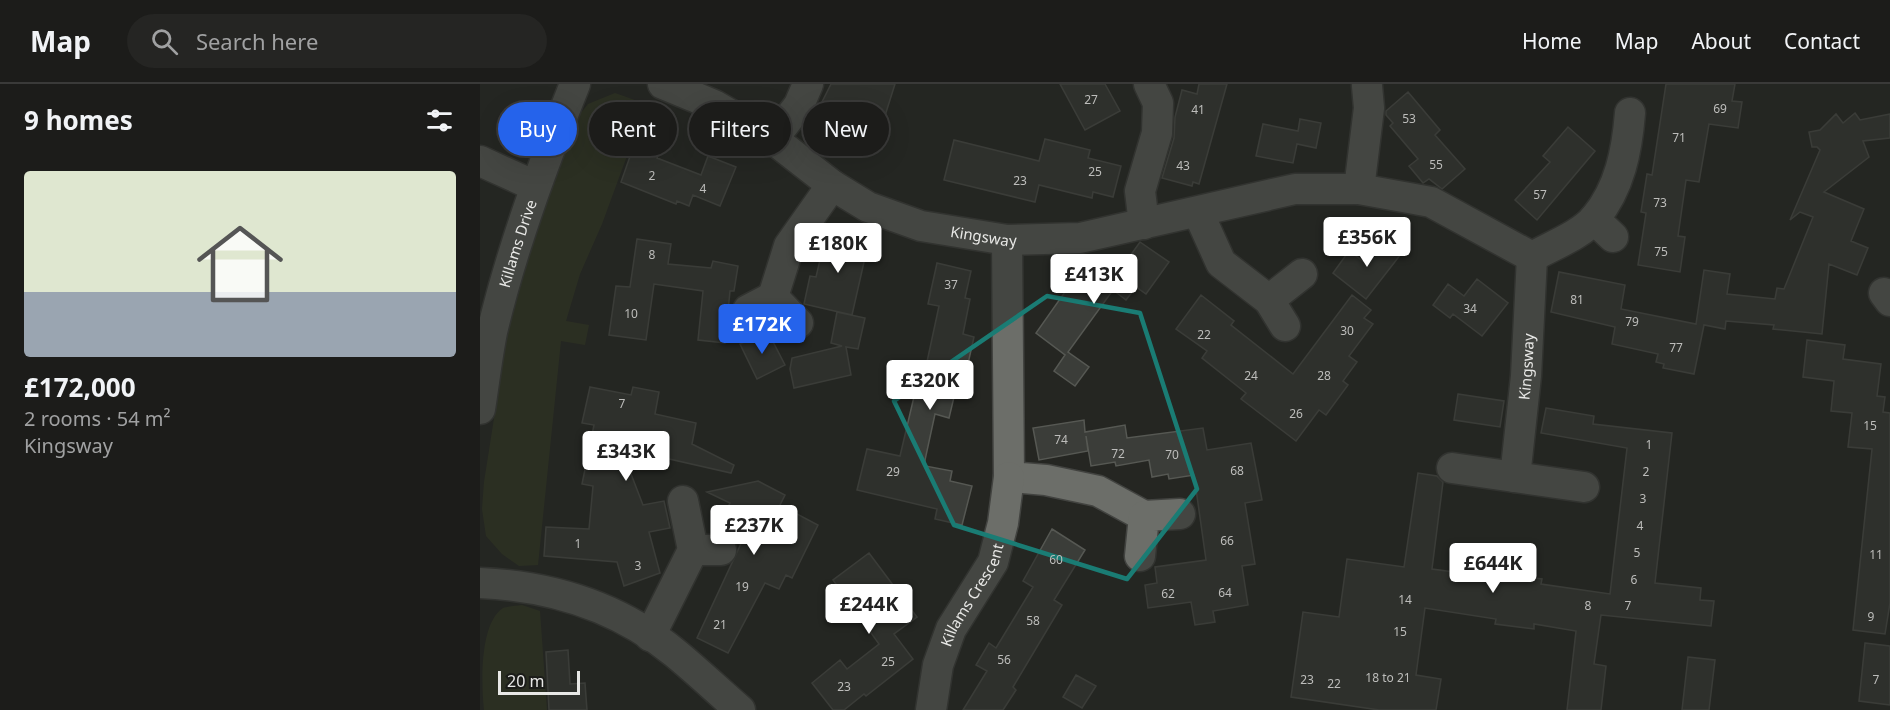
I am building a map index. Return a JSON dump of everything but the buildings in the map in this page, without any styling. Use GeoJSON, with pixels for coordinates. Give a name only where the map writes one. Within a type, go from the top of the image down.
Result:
{"type":"FeatureCollection","features":[{"type":"Feature","properties":{"kind":"street","name":"Killams Drive"},"geometry":{"type":"LineString","coordinates":[[480,409],[494,323],[535,186],[575,84]]}},
{"type":"Feature","properties":{"kind":"street","name":"Kingsway"},"geometry":{"type":"LineString","coordinates":[[663,84],[707,102]]}},
{"type":"Feature","properties":{"kind":"street"},"geometry":{"type":"LineString","coordinates":[[791,115],[799,105],[808,84]]}},
{"type":"Feature","properties":{"kind":"street"},"geometry":{"type":"LineString","coordinates":[[1144,224],[1140,190],[1157,133],[1158,103],[1149,84]]}},
{"type":"Feature","properties":{"kind":"street"},"geometry":{"type":"LineString","coordinates":[[1359,189],[1369,108],[1367,85]]}},
{"type":"Feature","properties":{"kind":"street"},"geometry":{"type":"LineString","coordinates":[[1532,257],[1604,228],[1615,183],[1626,154],[1630,113]]}},
{"type":"Feature","properties":{"kind":"street","name":"Kingsway"},"geometry":{"type":"LineString","coordinates":[[791,153],[832,185],[868,207],[921,226],[1007,240],[1080,238],[1295,189],[1359,189],[1431,202],[1532,257],[1526,376],[1515,477]]}},
{"type":"Feature","properties":{"kind":"street"},"geometry":{"type":"LineString","coordinates":[[480,161],[535,186]]}},
{"type":"Feature","properties":{"kind":"street"},"geometry":{"type":"LineString","coordinates":[[798,323],[760,304],[789,246],[832,185]]}},
{"type":"Feature","properties":{"kind":"street"},"geometry":{"type":"LineString","coordinates":[[1198,212],[1221,263],[1269,300],[1285,326]]}},
{"type":"Feature","properties":{"kind":"street","name":"Killams Crescent"},"geometry":{"type":"LineString","coordinates":[[931,710],[938,665],[951,629],[993,562],[1003,523],[1009,477],[1007,240]]}},
{"type":"Feature","properties":{"kind":"street"},"geometry":{"type":"LineString","coordinates":[[1269,300],[1302,274]]}},
{"type":"Feature","properties":{"kind":"street"},"geometry":{"type":"LineString","coordinates":[[1452,468],[1584,487]]}},
{"type":"Feature","properties":{"kind":"street"},"geometry":{"type":"LineString","coordinates":[[1009,477],[1046,480],[1098,491],[1144,516],[1180,514]]}},
{"type":"Feature","properties":{"kind":"street"},"geometry":{"type":"LineString","coordinates":[[650,636],[707,550],[683,501]]}},
{"type":"Feature","properties":{"kind":"street"},"geometry":{"type":"LineString","coordinates":[[1140,556],[1144,516]]}},
{"type":"Feature","properties":{"kind":"street"},"geometry":{"type":"LineString","coordinates":[[480,583],[551,590],[625,619],[674,652],[708,700],[740,710]]}},
{"type":"Feature","properties":{"kind":"highlighted area"},"geometry":{"type":"Polygon","coordinates":[[[1047,296],[1140,313],[1197,489],[1127,579],[954,525],[894,401],[1047,296]]]}},
{"type":"Feature","properties":{"kind":"green space"},"geometry":{"type":"Polygon","coordinates":[[[615,93],[640,102],[593,102],[615,93]]]}},
{"type":"Feature","properties":{"kind":"green space"},"geometry":{"type":"Polygon","coordinates":[[[588,104],[589,156],[627,156],[602,224],[580,274],[566,321],[589,325],[585,345],[561,341],[538,565],[519,566],[502,554],[486,536],[482,509],[484,482],[507,336],[548,187],[561,156],[577,156],[577,118],[588,104]]]}},
{"type":"Feature","properties":{"kind":"green space"},"geometry":{"type":"Polygon","coordinates":[[[522,605],[540,611],[547,710],[484,710],[482,684],[484,654],[490,626],[495,616],[503,608],[522,605]]]}}]}
